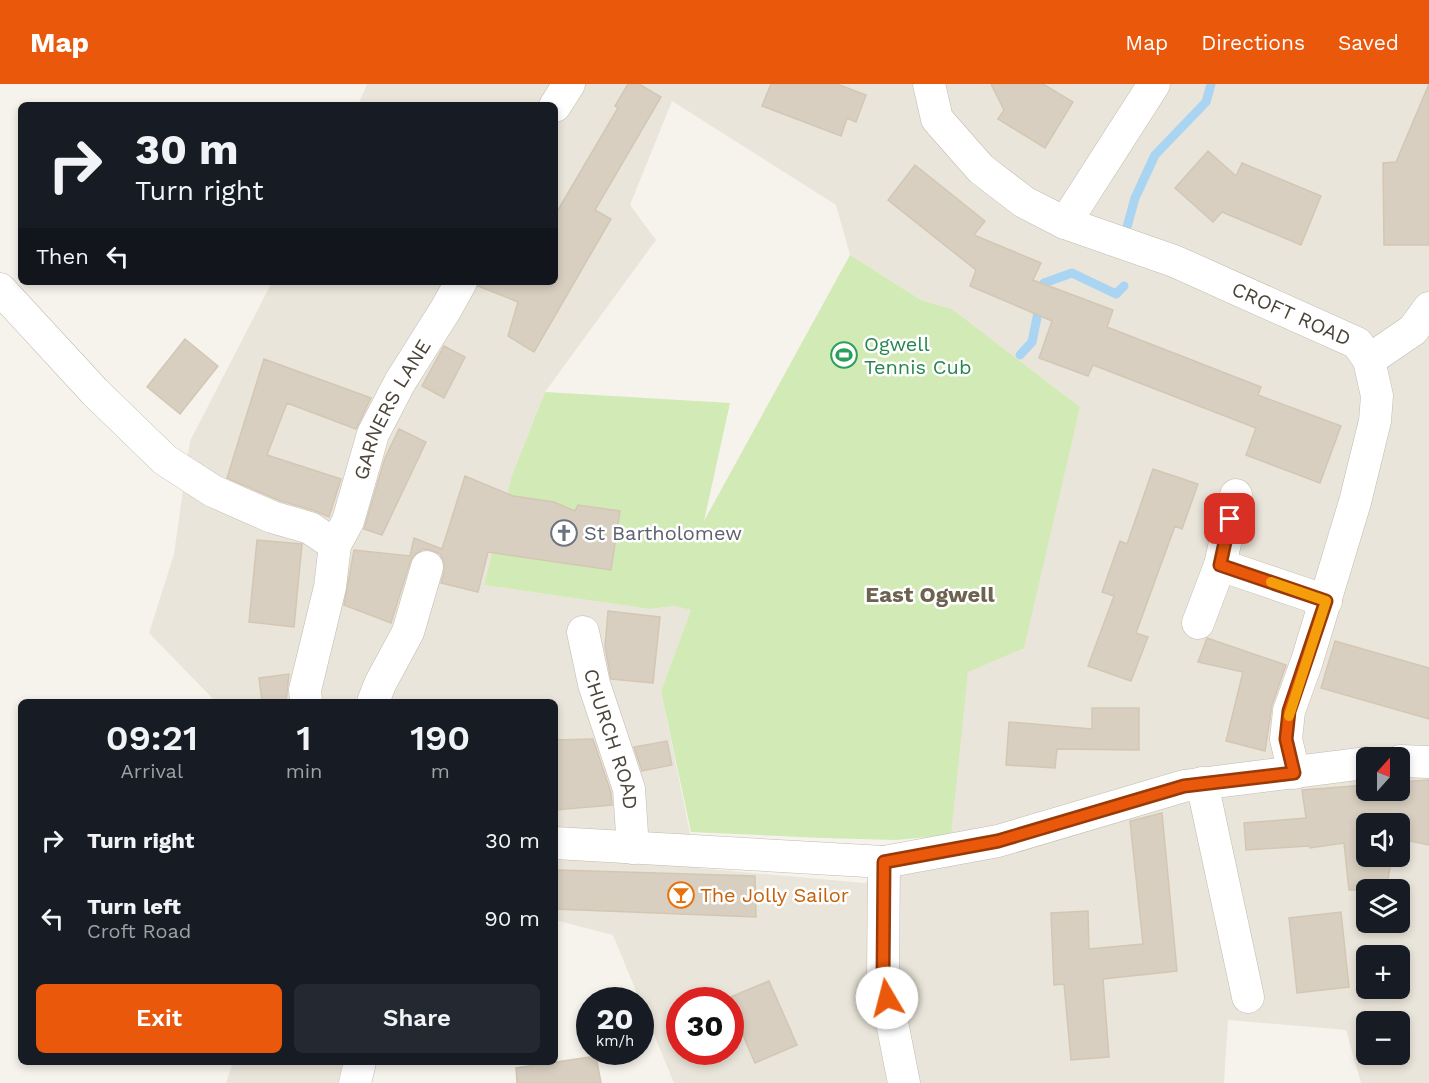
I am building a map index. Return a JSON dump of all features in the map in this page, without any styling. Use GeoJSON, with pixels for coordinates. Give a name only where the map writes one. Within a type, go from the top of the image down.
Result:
{"type":"FeatureCollection","features":[{"type":"Feature","properties":{"kind":"street"},"geometry":{"type":"LineString","coordinates":[[558,102],[569,84]]}},
{"type":"Feature","properties":{"kind":"street","name":"CROFT ROAD"},"geometry":{"type":"LineString","coordinates":[[929,84],[937,119],[975,162],[1024,202],[1065,223],[1196,270],[1357,343],[1369,360],[1377,396],[1375,421],[1356,502],[1289,711],[1286,739],[1294,773]]}},
{"type":"Feature","properties":{"kind":"street"},"geometry":{"type":"LineString","coordinates":[[1065,223],[1155,84]]}},
{"type":"Feature","properties":{"kind":"street","name":"GARNERS LANE"},"geometry":{"type":"LineString","coordinates":[[335,545],[348,521],[373,434],[400,382],[459,285]]}},
{"type":"Feature","properties":{"kind":"street"},"geometry":{"type":"LineString","coordinates":[[0,289],[95,392],[165,459],[213,491],[272,517],[310,528],[335,545],[330,587],[305,690],[306,699]]}},
{"type":"Feature","properties":{"kind":"street"},"geometry":{"type":"LineString","coordinates":[[1369,360],[1413,330],[1429,308]]}},
{"type":"Feature","properties":{"kind":"street"},"geometry":{"type":"LineString","coordinates":[[1198,623],[1220,565],[1236,495]]}},
{"type":"Feature","properties":{"kind":"street"},"geometry":{"type":"LineString","coordinates":[[1220,565],[1326,601]]}},
{"type":"Feature","properties":{"kind":"street"},"geometry":{"type":"LineString","coordinates":[[375,699],[380,684],[415,615],[427,567]]}},
{"type":"Feature","properties":{"kind":"street","name":"CHURCH ROAD"},"geometry":{"type":"LineString","coordinates":[[583,632],[594,684],[629,789],[633,848]]}},
{"type":"Feature","properties":{"kind":"street"},"geometry":{"type":"LineString","coordinates":[[1410,761],[1429,762]]}},
{"type":"Feature","properties":{"kind":"street"},"geometry":{"type":"LineString","coordinates":[[558,843],[884,862],[998,841],[1184,786],[1356,764]]}},
{"type":"Feature","properties":{"kind":"street"},"geometry":{"type":"LineString","coordinates":[[1202,783],[1248,997]]}},
{"type":"Feature","properties":{"kind":"street"},"geometry":{"type":"LineString","coordinates":[[884,862],[883,977],[904,1083]]}},
{"type":"Feature","properties":{"kind":"street"},"geometry":{"type":"LineString","coordinates":[[355,1083],[359,1065]]}},
{"type":"Feature","properties":{"kind":"shaded area"},"geometry":{"type":"Polygon","coordinates":[[[367,84],[1429,84],[1429,1083],[1361,1083],[1346,1030],[1228,1020],[1224,1083],[674,1083],[667,1065],[744,1065],[744,987],[666,987],[666,1064],[654,1034],[654,987],[634,987],[613,935],[558,921],[558,699],[213,699],[149,633],[174,554],[190,441],[270,285],[558,285],[558,102],[359,102],[367,84]],[[672,101],[630,205],[656,240],[545,392],[512,475],[484,585],[650,609],[674,606],[691,610],[661,691],[697,868],[864,883],[947,860],[968,671],[1059,492],[1080,407],[952,309],[921,300],[850,255],[836,205],[672,101]]]}},
{"type":"Feature","properties":{"kind":"shaded area"},"geometry":{"type":"Polygon","coordinates":[[[232,1065],[342,1065],[338,1083],[226,1083],[232,1065]]]}},
{"type":"Feature","properties":{"kind":"green space"},"geometry":{"type":"Polygon","coordinates":[[[850,255],[921,300],[952,309],[1080,407],[1024,648],[968,672],[951,835],[896,840],[691,832],[661,691],[691,610],[674,606],[650,609],[484,585],[512,475],[545,392],[730,403],[704,521],[850,255]]]}},
{"type":"Feature","properties":{"kind":"building"},"geometry":{"type":"Polygon","coordinates":[[[628,84],[639,84],[661,97],[595,210],[611,219],[534,352],[508,336],[518,302],[478,285],[558,285],[558,210],[618,108],[615,106],[628,84]]]}},
{"type":"Feature","properties":{"kind":"building"},"geometry":{"type":"Polygon","coordinates":[[[771,84],[837,84],[866,95],[856,122],[847,118],[841,136],[762,106],[771,84]]]}},
{"type":"Feature","properties":{"kind":"building"},"geometry":{"type":"Polygon","coordinates":[[[991,84],[1043,84],[1073,102],[1045,148],[998,119],[1004,110],[991,84]]]}},
{"type":"Feature","properties":{"kind":"building"},"geometry":{"type":"Polygon","coordinates":[[[1429,84],[1429,245],[1384,245],[1383,163],[1396,162],[1429,84]]]}},
{"type":"Feature","properties":{"kind":"building"},"geometry":{"type":"Polygon","coordinates":[[[1208,151],[1236,176],[1242,163],[1321,196],[1301,245],[1222,212],[1213,222],[1175,188],[1208,151]]]}},
{"type":"Feature","properties":{"kind":"building"},"geometry":{"type":"Polygon","coordinates":[[[915,165],[985,221],[974,235],[1041,263],[1033,280],[1113,310],[1107,327],[1261,387],[1258,395],[1341,426],[1320,483],[1246,455],[1256,428],[1093,365],[1088,376],[1039,358],[1052,321],[970,286],[976,270],[888,200],[915,165]]]}},
{"type":"Feature","properties":{"kind":"building"},"geometry":{"type":"Polygon","coordinates":[[[185,339],[218,366],[180,414],[147,387],[185,339]]]}},
{"type":"Feature","properties":{"kind":"building"},"geometry":{"type":"Polygon","coordinates":[[[444,346],[465,357],[444,398],[422,386],[444,346]]]}},
{"type":"Feature","properties":{"kind":"building"},"geometry":{"type":"Polygon","coordinates":[[[264,359],[371,398],[356,429],[287,403],[267,455],[341,479],[329,517],[278,500],[227,478],[264,359]]]}},
{"type":"Feature","properties":{"kind":"building"},"geometry":{"type":"Polygon","coordinates":[[[399,429],[426,442],[382,535],[364,529],[385,458],[399,429]]]}},
{"type":"Feature","properties":{"kind":"building"},"geometry":{"type":"Polygon","coordinates":[[[1153,469],[1198,484],[1182,529],[1175,526],[1136,633],[1148,637],[1131,681],[1088,666],[1114,596],[1102,592],[1120,541],[1127,544],[1153,469]]]}},
{"type":"Feature","properties":{"kind":"building"},"geometry":{"type":"Polygon","coordinates":[[[465,476],[513,496],[554,502],[575,511],[578,505],[620,511],[611,570],[488,552],[478,592],[441,583],[444,562],[440,554],[423,549],[415,554],[410,562],[391,623],[344,605],[354,550],[410,556],[414,538],[442,549],[465,476]]]}},
{"type":"Feature","properties":{"kind":"building"},"geometry":{"type":"Polygon","coordinates":[[[257,540],[302,544],[294,627],[249,622],[257,540]]]}},
{"type":"Feature","properties":{"kind":"building"},"geometry":{"type":"Polygon","coordinates":[[[608,611],[660,617],[653,683],[611,679],[605,647],[608,611]]]}},
{"type":"Feature","properties":{"kind":"building"},"geometry":{"type":"Polygon","coordinates":[[[1207,638],[1286,665],[1272,705],[1265,751],[1226,741],[1243,672],[1198,662],[1207,638]]]}},
{"type":"Feature","properties":{"kind":"building"},"geometry":{"type":"Polygon","coordinates":[[[1335,641],[1429,668],[1429,719],[1321,688],[1335,641]]]}},
{"type":"Feature","properties":{"kind":"building"},"geometry":{"type":"Polygon","coordinates":[[[289,674],[286,699],[262,699],[259,678],[289,674]]]}},
{"type":"Feature","properties":{"kind":"building"},"geometry":{"type":"Polygon","coordinates":[[[1092,708],[1139,708],[1139,750],[1057,749],[1055,768],[1006,765],[1009,722],[1092,729],[1092,708]]]}},
{"type":"Feature","properties":{"kind":"building"},"geometry":{"type":"Polygon","coordinates":[[[593,739],[611,793],[612,805],[558,810],[558,740],[593,739]]]}},
{"type":"Feature","properties":{"kind":"building"},"geometry":{"type":"Polygon","coordinates":[[[667,741],[672,765],[642,771],[634,747],[667,741]]]}},
{"type":"Feature","properties":{"kind":"building"},"geometry":{"type":"Polygon","coordinates":[[[1429,780],[1429,845],[1410,841],[1410,813],[1356,813],[1356,867],[1390,867],[1388,879],[1356,879],[1356,890],[1349,890],[1344,843],[1310,848],[1309,846],[1246,850],[1244,823],[1306,818],[1302,790],[1356,786],[1356,801],[1410,801],[1410,781],[1429,780]]]}},
{"type":"Feature","properties":{"kind":"building"},"geometry":{"type":"Polygon","coordinates":[[[1162,813],[1177,971],[1103,979],[1109,1057],[1071,1060],[1064,984],[1054,985],[1051,913],[1088,911],[1089,949],[1143,944],[1130,821],[1162,813]]]}},
{"type":"Feature","properties":{"kind":"building"},"geometry":{"type":"Polygon","coordinates":[[[558,870],[755,876],[756,917],[558,909],[558,870]]]}},
{"type":"Feature","properties":{"kind":"building"},"geometry":{"type":"Polygon","coordinates":[[[1341,912],[1349,987],[1297,993],[1289,918],[1341,912]]]}},
{"type":"Feature","properties":{"kind":"building"},"geometry":{"type":"Polygon","coordinates":[[[769,981],[797,1045],[755,1063],[744,1037],[744,991],[769,981]]]}},
{"type":"Feature","properties":{"kind":"building"},"geometry":{"type":"Polygon","coordinates":[[[576,1059],[576,1065],[598,1065],[601,1083],[517,1083],[516,1068],[558,1065],[558,1062],[576,1059]]]}},
{"type":"Feature","properties":{"kind":"waterway"},"geometry":{"type":"LineString","coordinates":[[1127,227],[1135,198],[1155,155],[1206,102],[1211,84]]}},
{"type":"Feature","properties":{"kind":"waterway"},"geometry":{"type":"LineString","coordinates":[[1020,355],[1032,342],[1044,283],[1072,273],[1116,294],[1124,286]]}},
{"type":"Feature","properties":{"kind":"slow traffic"},"geometry":{"type":"LineString","coordinates":[[1271,582],[1326,601],[1289,716]]}},
{"type":"Feature","properties":{"kind":"place","name":"Ogwell Tennis Cub"},"geometry":{"type":"Point","coordinates":[844,355]}},
{"type":"Feature","properties":{"kind":"place","name":"St Bartholomew"},"geometry":{"type":"Point","coordinates":[564,533]}},
{"type":"Feature","properties":{"kind":"place","name":"The Jolly Sailor"},"geometry":{"type":"Point","coordinates":[681,895]}},
{"type":"Feature","properties":{"kind":"district","name":"East Ogwell"},"geometry":{"type":"Point","coordinates":[930,594]}},
{"type":"Feature","properties":{"kind":"route"},"geometry":{"type":"LineString","coordinates":[[887,998],[883,977],[884,862],[998,841],[1184,786],[1294,773],[1286,739],[1289,711],[1326,601],[1220,565],[1230,519]]}}]}
